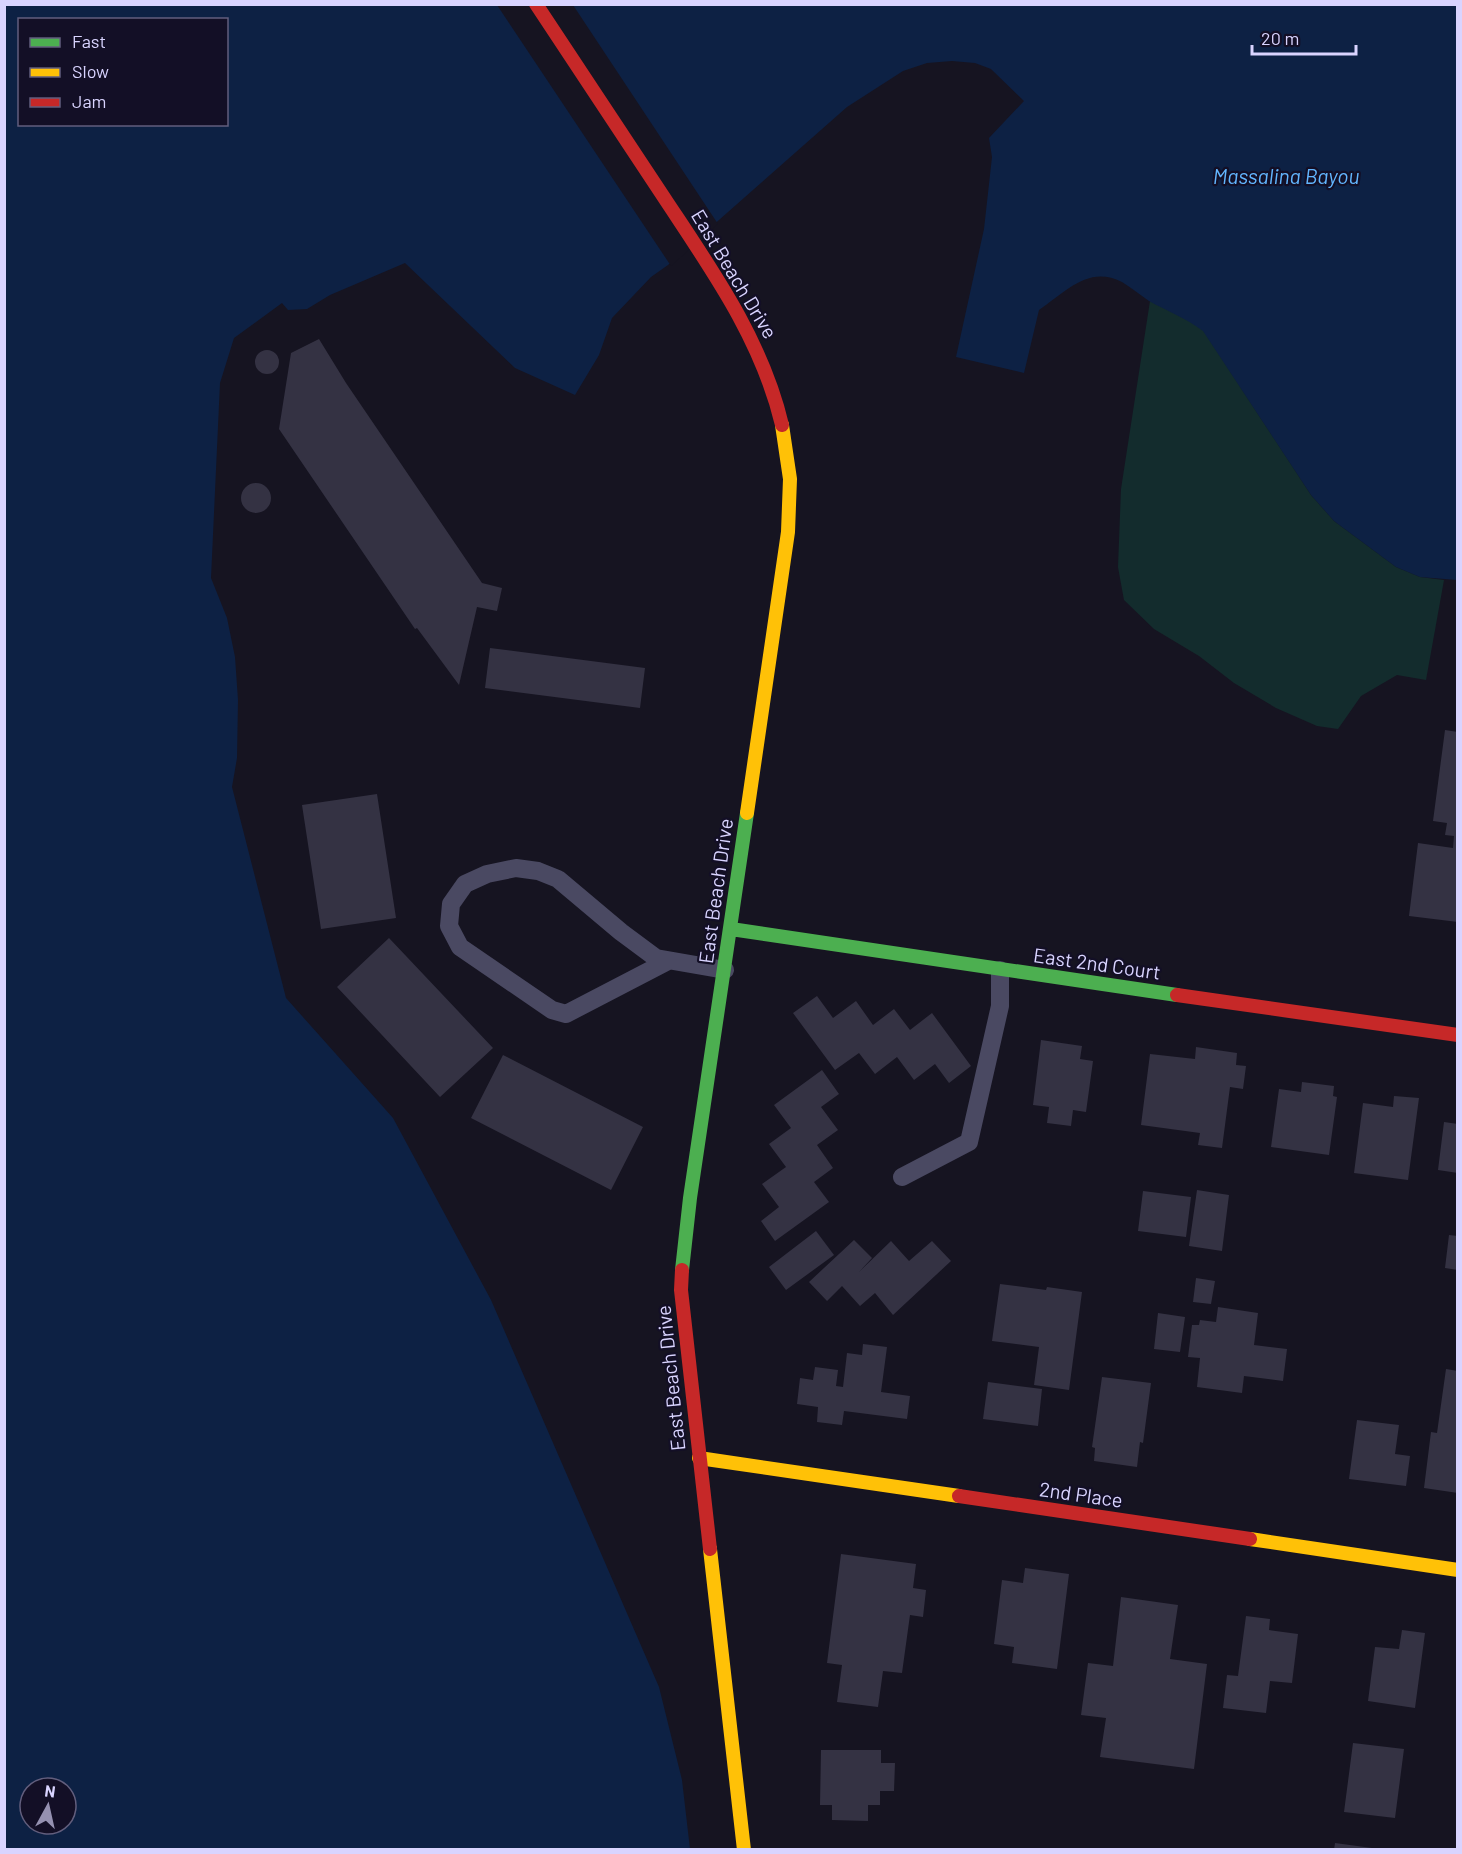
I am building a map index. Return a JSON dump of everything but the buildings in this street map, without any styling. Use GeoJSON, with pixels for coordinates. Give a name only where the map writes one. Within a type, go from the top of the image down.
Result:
{"type":"FeatureCollection","features":[{"type":"Feature","properties":{"kind":"street","name":"East Beach Drive"},"geometry":{"type":"LineString","coordinates":[[536,4],[727,293],[761,358],[784,432],[789,469],[789,520],[786,552],[699,1140],[682,1271],[681,1305],[744,1850]]}},
{"type":"Feature","properties":{"kind":"street","name":"East 2nd Court"},"geometry":{"type":"LineString","coordinates":[[731,929],[1458,1035]]}},
{"type":"Feature","properties":{"kind":"street","name":"2nd Place"},"geometry":{"type":"LineString","coordinates":[[699,1458],[1458,1570]]}},
{"type":"Feature","properties":{"kind":"lane"},"geometry":{"type":"LineString","coordinates":[[668,961],[566,1014],[552,1011],[460,947],[449,926],[451,904],[465,884],[487,874],[516,868],[538,871],[558,879],[656,958],[725,970]]}},
{"type":"Feature","properties":{"kind":"lane"},"geometry":{"type":"LineString","coordinates":[[902,1177],[969,1142],[1000,1006],[1000,970]]}},
{"type":"Feature","properties":{"kind":"green space"},"geometry":{"type":"Polygon","coordinates":[[[1150,301],[1203,330],[1311,495],[1334,521],[1396,567],[1420,577],[1444,580],[1426,680],[1397,675],[1361,696],[1338,729],[1317,726],[1276,708],[1234,683],[1199,656],[1154,629],[1124,600],[1118,567],[1121,489],[1150,301]]]}},
{"type":"Feature","properties":{"kind":"water","name":"Massalina Bayou"},"geometry":{"type":"Polygon","coordinates":[[[5,5],[1457,5],[1457,580],[1420,577],[1396,567],[1334,521],[1311,495],[1203,331],[1149,301],[1122,282],[1110,278],[1088,279],[1068,289],[1039,310],[1024,373],[956,357],[984,229],[992,157],[989,138],[1024,101],[991,69],[975,63],[952,61],[927,63],[903,71],[847,107],[668,265],[651,277],[612,318],[599,355],[575,395],[515,368],[405,263],[330,295],[307,309],[288,310],[282,303],[234,338],[220,383],[211,578],[227,618],[235,657],[238,700],[237,758],[232,787],[286,998],[393,1118],[491,1300],[659,1687],[682,1780],[690,1849],[5,1850],[5,5]]]}},
{"type":"Feature","properties":{"kind":"pier"},"geometry":{"type":"Polygon","coordinates":[[[497,5],[573,5],[718,224],[671,266],[497,5]]]}},
{"type":"Feature","properties":{"kind":"traffic: fast"},"geometry":{"type":"LineString","coordinates":[[682,1270],[690,1198],[747,813]]}},
{"type":"Feature","properties":{"kind":"traffic: fast"},"geometry":{"type":"LineString","coordinates":[[731,929],[1177,995]]}},
{"type":"Feature","properties":{"kind":"traffic: slow"},"geometry":{"type":"LineString","coordinates":[[747,813],[788,532],[790,479],[782,425]]}},
{"type":"Feature","properties":{"kind":"traffic: slow"},"geometry":{"type":"LineString","coordinates":[[699,1458],[959,1496]]}},
{"type":"Feature","properties":{"kind":"traffic: slow"},"geometry":{"type":"LineString","coordinates":[[1250,1539],[1458,1570]]}},
{"type":"Feature","properties":{"kind":"traffic: slow"},"geometry":{"type":"LineString","coordinates":[[710,1549],[744,1850]]}},
{"type":"Feature","properties":{"kind":"traffic: jam"},"geometry":{"type":"LineString","coordinates":[[536,4],[734,307],[762,364],[782,425]]}},
{"type":"Feature","properties":{"kind":"traffic: jam"},"geometry":{"type":"LineString","coordinates":[[1177,995],[1458,1035]]}},
{"type":"Feature","properties":{"kind":"traffic: jam"},"geometry":{"type":"LineString","coordinates":[[682,1270],[681,1290],[710,1549]]}},
{"type":"Feature","properties":{"kind":"traffic: jam"},"geometry":{"type":"LineString","coordinates":[[959,1496],[1250,1539]]}}]}
